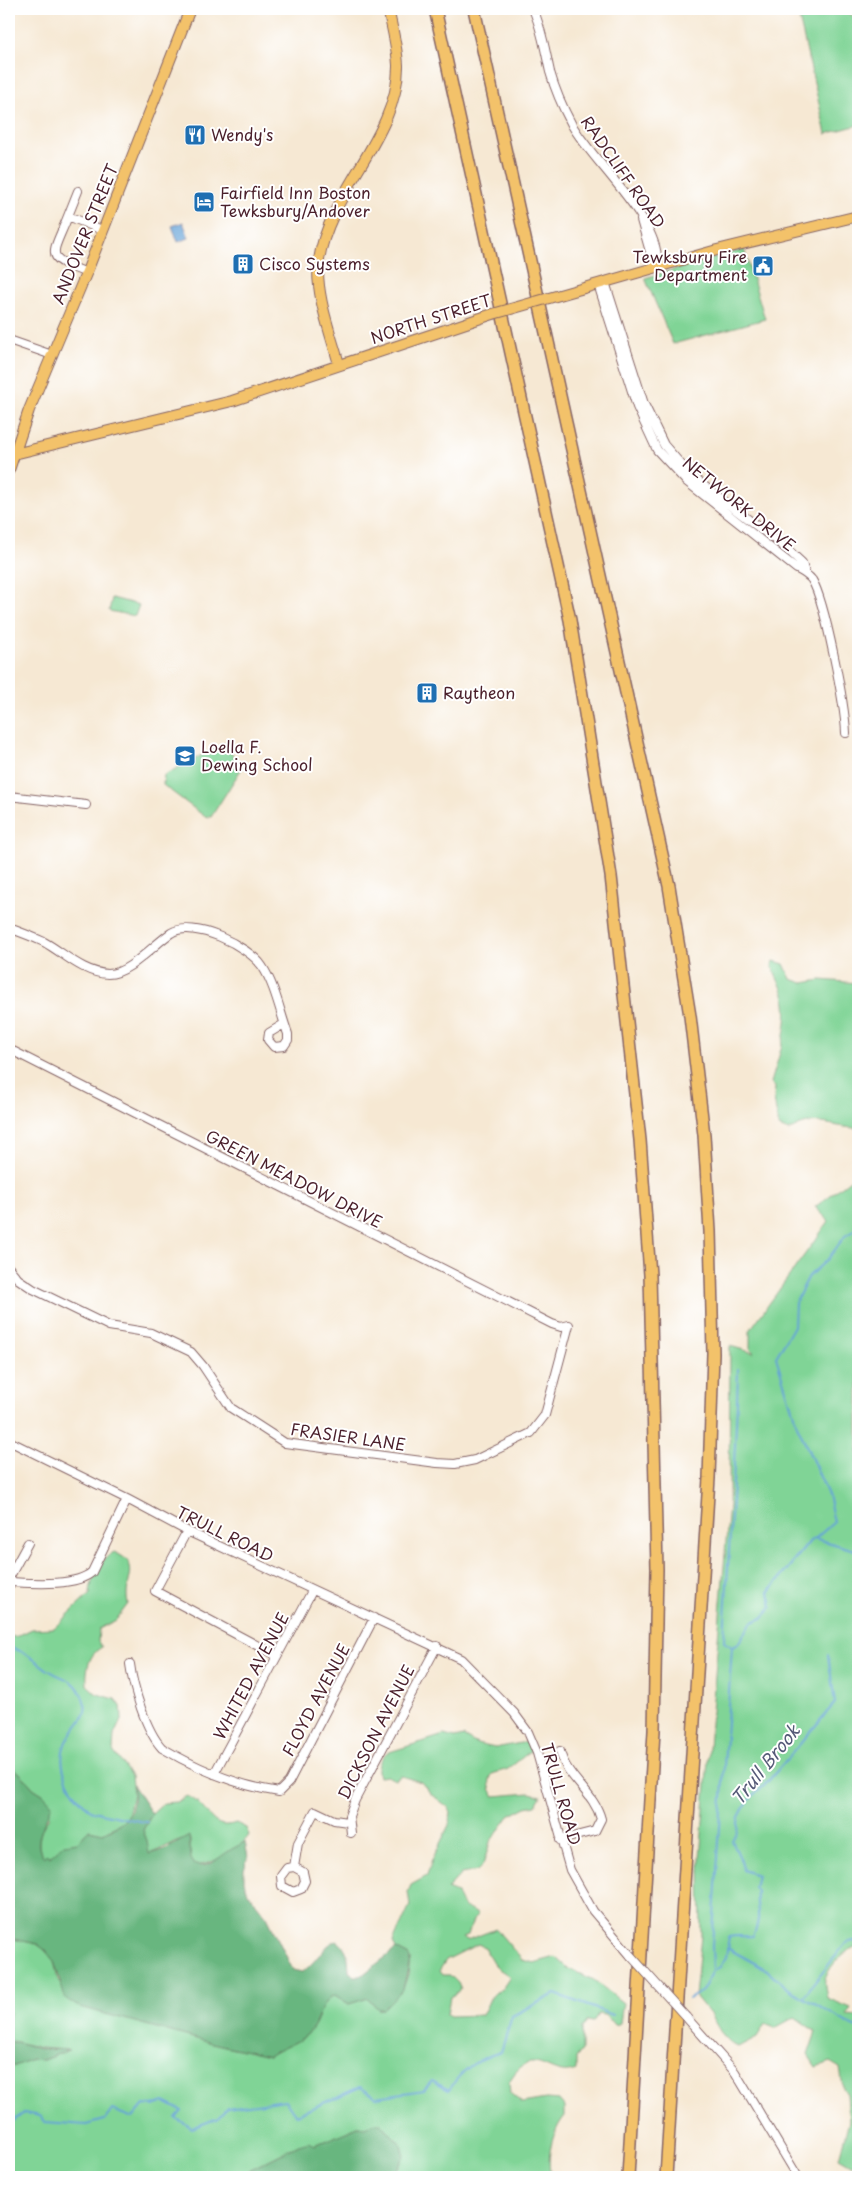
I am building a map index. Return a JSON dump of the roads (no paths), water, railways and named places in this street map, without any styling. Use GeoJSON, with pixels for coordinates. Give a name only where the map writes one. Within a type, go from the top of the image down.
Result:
{"type":"FeatureCollection","features":[{"type":"Feature","properties":{"kind":"highway"},"geometry":{"type":"LineString","coordinates":[[435,9],[570,620],[612,876],[640,1140],[650,1275],[657,1569],[654,1741],[628,2177]]}},
{"type":"Feature","properties":{"kind":"highway"},"geometry":{"type":"LineString","coordinates":[[474,9],[669,886],[690,1016],[704,1135],[712,1273],[712,1416],[666,2177]]}},
{"type":"Feature","properties":{"kind":"highway"},"geometry":{"type":"LineString","coordinates":[[478,9],[488,70]]}},
{"type":"Feature","properties":{"kind":"main road","name":"ANDOVER STREET"},"geometry":{"type":"LineString","coordinates":[[9,470],[29,410],[86,273],[190,9]]}},
{"type":"Feature","properties":{"kind":"main road"},"geometry":{"type":"LineString","coordinates":[[339,364],[321,293],[318,261],[332,218],[378,134],[393,96],[398,65],[388,9]]}},
{"type":"Feature","properties":{"kind":"main road","name":"NORTH STREET"},"geometry":{"type":"LineString","coordinates":[[14,454],[232,401],[493,314],[657,267],[858,216]]}},
{"type":"Feature","properties":{"kind":"street","name":"RADCLIFF ROAD"},"geometry":{"type":"LineString","coordinates":[[533,9],[542,33],[554,86],[572,125],[640,218],[652,259],[657,267]]}},
{"type":"Feature","properties":{"kind":"street"},"geometry":{"type":"LineString","coordinates":[[78,191],[54,251],[55,257],[59,262],[86,273]]}},
{"type":"Feature","properties":{"kind":"street"},"geometry":{"type":"LineString","coordinates":[[68,216],[102,230]]}},
{"type":"Feature","properties":{"kind":"street","name":"NETWORK DRIVE"},"geometry":{"type":"LineString","coordinates":[[601,283],[644,404],[664,445],[691,476],[786,548],[802,564],[805,573],[812,581],[820,604],[846,733]]}},
{"type":"Feature","properties":{"kind":"street"},"geometry":{"type":"LineString","coordinates":[[9,340],[52,355]]}},
{"type":"Feature","properties":{"kind":"street"},"geometry":{"type":"LineString","coordinates":[[9,796],[86,805]]}},
{"type":"Feature","properties":{"kind":"street"},"geometry":{"type":"LineString","coordinates":[[9,928],[44,942],[87,969],[106,974],[124,968],[173,932],[188,929],[207,931],[241,949],[262,966],[284,1024]]}},
{"type":"Feature","properties":{"kind":"street","name":"GREEN MEADOW DRIVE"},"geometry":{"type":"LineString","coordinates":[[9,1049],[552,1324],[561,1327],[569,1325]]}},
{"type":"Feature","properties":{"kind":"street","name":"FRASIER LANE"},"geometry":{"type":"LineString","coordinates":[[9,1268],[18,1279],[33,1289],[108,1326],[151,1333],[190,1352],[203,1366],[231,1408],[285,1443],[436,1464],[455,1464],[475,1460],[522,1438],[537,1428],[545,1415],[569,1325]]}},
{"type":"Feature","properties":{"kind":"street","name":"TRULL ROAD"},"geometry":{"type":"LineString","coordinates":[[9,1442],[312,1591],[453,1653],[466,1663],[525,1726],[537,1753],[570,1870],[583,1895],[596,1915],[734,2072],[798,2177]]}},
{"type":"Feature","properties":{"kind":"street"},"geometry":{"type":"LineString","coordinates":[[9,1582],[71,1582],[86,1578],[90,1574],[126,1498]]}},
{"type":"Feature","properties":{"kind":"street"},"geometry":{"type":"LineString","coordinates":[[187,1531],[155,1591],[277,1656]]}},
{"type":"Feature","properties":{"kind":"street"},"geometry":{"type":"LineString","coordinates":[[9,1578],[28,1543]]}},
{"type":"Feature","properties":{"kind":"street","name":"WHITED AVENUE"},"geometry":{"type":"LineString","coordinates":[[214,1774],[312,1591]]}},
{"type":"Feature","properties":{"kind":"street","name":"FLOYD AVENUE"},"geometry":{"type":"LineString","coordinates":[[214,1774],[248,1786],[279,1792],[289,1782],[374,1618]]}},
{"type":"Feature","properties":{"kind":"street","name":"DICKSON AVENUE"},"geometry":{"type":"LineString","coordinates":[[351,1833],[348,1822],[356,1800],[437,1646]]}},
{"type":"Feature","properties":{"kind":"street"},"geometry":{"type":"LineString","coordinates":[[130,1664],[146,1721],[155,1741],[169,1752],[214,1774]]}},
{"type":"Feature","properties":{"kind":"street"},"geometry":{"type":"LineString","coordinates":[[560,1751],[563,1764],[589,1797],[601,1819],[595,1831],[560,1840]]}},
{"type":"Feature","properties":{"kind":"street"},"geometry":{"type":"LineString","coordinates":[[294,1867],[298,1843],[315,1811],[334,1820],[348,1822]]}},
{"type":"Feature","properties":{"kind":"water"},"geometry":{"type":"Polygon","coordinates":[[[183,222],[189,238],[178,242],[172,226],[183,222]]]}},
{"type":"Feature","properties":{"kind":"waterway"},"geometry":{"type":"LineString","coordinates":[[713,1971],[712,1946],[732,1647],[737,1645],[751,1623],[764,1617],[772,1607],[769,1592],[810,1541],[834,1522],[828,1495],[797,1425],[776,1357],[794,1326],[795,1303],[809,1276],[828,1259],[845,1236],[858,1228]]}},
{"type":"Feature","properties":{"kind":"waterway"},"geometry":{"type":"LineString","coordinates":[[732,1647],[724,1642],[738,1369]]}},
{"type":"Feature","properties":{"kind":"waterway"},"geometry":{"type":"LineString","coordinates":[[817,1539],[858,1551]]}},
{"type":"Feature","properties":{"kind":"waterway"},"geometry":{"type":"LineString","coordinates":[[9,1648],[25,1653],[48,1670],[71,1681],[82,1695],[85,1704],[84,1715],[67,1739],[62,1762],[67,1780],[77,1797],[91,1810],[147,1822]]}},
{"type":"Feature","properties":{"kind":"waterway","name":"Trull Brook"},"geometry":{"type":"LineString","coordinates":[[689,1999],[702,1991],[713,1971],[720,1967],[726,1957],[729,1937],[753,1936],[758,1922],[757,1891],[754,1887],[757,1875],[743,1870],[732,1840],[737,1830],[738,1821],[749,1800],[764,1786],[835,1703],[828,1655]]}},
{"type":"Feature","properties":{"kind":"waterway"},"geometry":{"type":"LineString","coordinates":[[803,1997],[846,1943],[858,1940]]}},
{"type":"Feature","properties":{"kind":"waterway"},"geometry":{"type":"LineString","coordinates":[[727,1948],[767,1970],[789,1989],[858,2029]]}},
{"type":"Feature","properties":{"kind":"waterway","name":"Trull Brook"},"geometry":{"type":"LineString","coordinates":[[9,2124],[24,2113],[39,2116],[45,2122],[86,2125],[105,2120],[112,2110],[133,2118],[144,2105],[153,2106],[164,2102],[182,2111],[176,2118],[192,2128],[218,2118],[227,2108],[285,2100],[296,2115],[360,2087],[376,2097],[424,2090],[432,2081],[449,2090],[459,2076],[471,2066],[501,2052],[512,2016],[555,1994],[613,2015]]}},
{"type":"Feature","properties":{"kind":"place","name":"Wendy's"},"geometry":{"type":"Point","coordinates":[195,135]}},
{"type":"Feature","properties":{"kind":"place","name":"Fairfield Inn Boston Tewksbury/Andover"},"geometry":{"type":"Point","coordinates":[204,202]}},
{"type":"Feature","properties":{"kind":"place","name":"Cisco Systems"},"geometry":{"type":"Point","coordinates":[243,264]}},
{"type":"Feature","properties":{"kind":"place","name":"Tewksbury Fire Department"},"geometry":{"type":"Point","coordinates":[763,266]}},
{"type":"Feature","properties":{"kind":"place","name":"Raytheon"},"geometry":{"type":"Point","coordinates":[427,693]}},
{"type":"Feature","properties":{"kind":"place","name":"Loella F. Dewing School"},"geometry":{"type":"Point","coordinates":[185,756]}}]}
